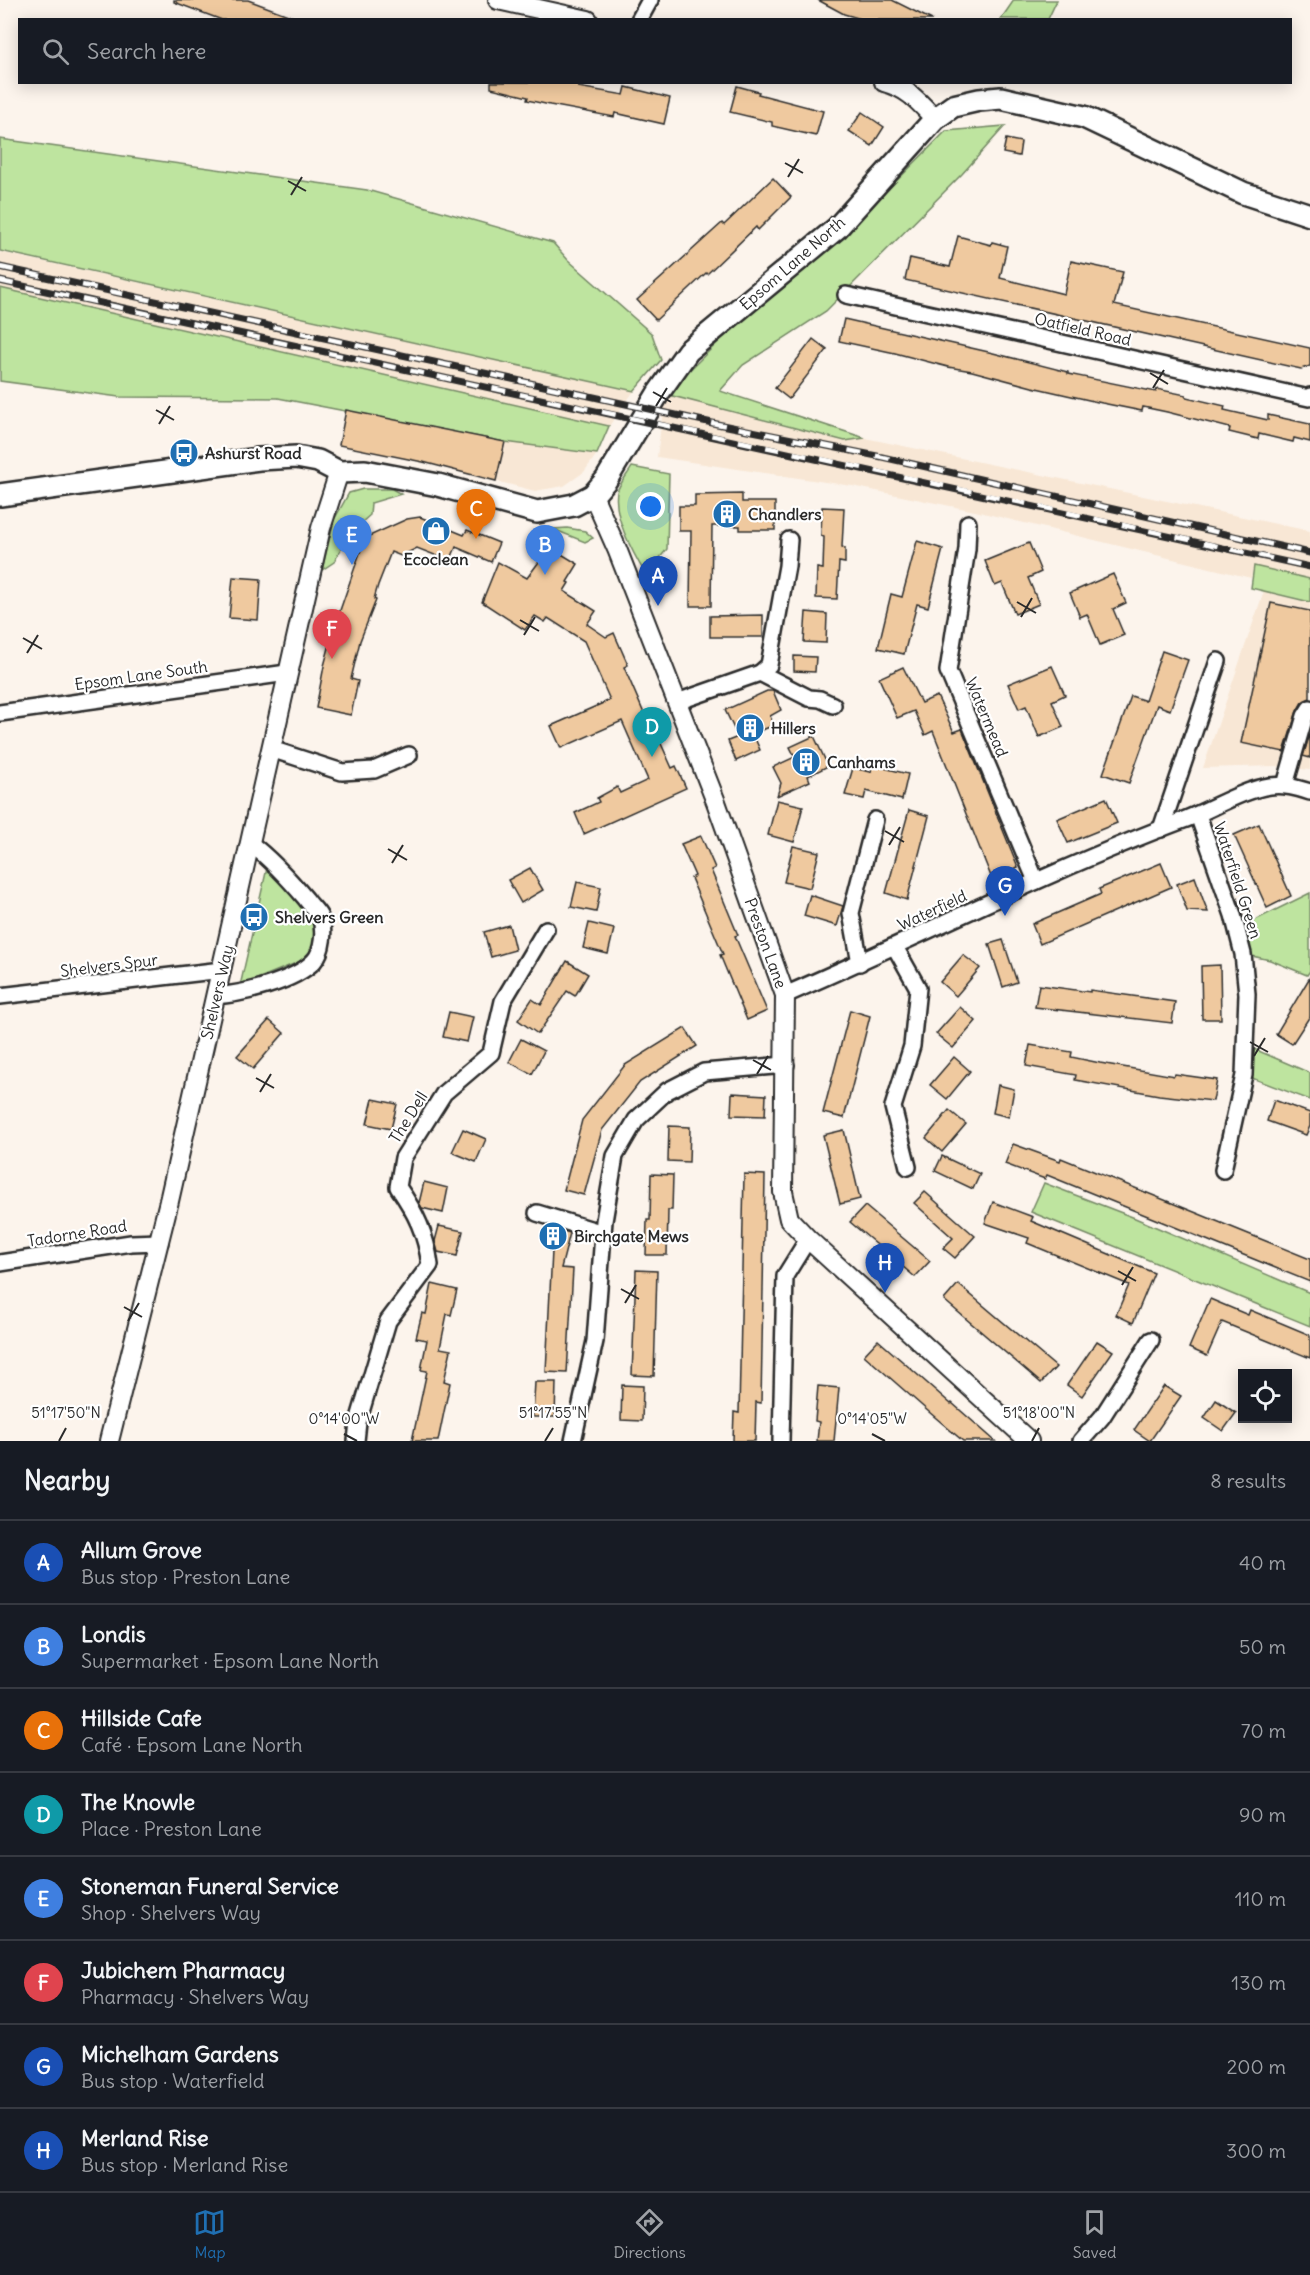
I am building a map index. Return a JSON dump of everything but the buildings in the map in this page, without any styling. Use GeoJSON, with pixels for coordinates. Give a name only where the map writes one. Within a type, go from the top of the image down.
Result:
{"type":"FeatureCollection","features":[{"type":"Feature","properties":{"kind":"main road","name":"Epsom Lane North"},"geometry":{"type":"LineString","coordinates":[[339,472],[365,471],[438,485],[537,512],[574,505],[592,495],[606,480],[658,392],[688,351],[837,228],[935,119],[953,106],[978,100],[1001,98],[1084,117],[1243,193],[1310,215]]}},
{"type":"Feature","properties":{"kind":"main road"},"geometry":{"type":"LineString","coordinates":[[0,495],[259,459],[296,457],[318,461],[339,472]]}},
{"type":"Feature","properties":{"kind":"street"},"geometry":{"type":"LineString","coordinates":[[498,0],[579,18]]}},
{"type":"Feature","properties":{"kind":"street"},"geometry":{"type":"LineString","coordinates":[[640,18],[650,0]]}},
{"type":"Feature","properties":{"kind":"street"},"geometry":{"type":"LineString","coordinates":[[890,84],[912,94],[935,119]]}},
{"type":"Feature","properties":{"kind":"street","name":"Oatfield Road"},"geometry":{"type":"LineString","coordinates":[[846,295],[1310,398]]}},
{"type":"Feature","properties":{"kind":"street","name":"Shelvers Way"},"geometry":{"type":"LineString","coordinates":[[110,1441],[160,1242],[321,528],[339,472]]}},
{"type":"Feature","properties":{"kind":"street","name":"Preston Lane"},"geometry":{"type":"LineString","coordinates":[[592,495],[608,527],[716,802],[785,995],[783,1192],[789,1219],[1029,1441]]}},
{"type":"Feature","properties":{"kind":"street","name":"Watermead"},"geometry":{"type":"LineString","coordinates":[[968,523],[967,549],[948,671],[1036,881]]}},
{"type":"Feature","properties":{"kind":"street"},"geometry":{"type":"LineString","coordinates":[[676,702],[760,674],[769,665],[787,566],[789,540]]}},
{"type":"Feature","properties":{"kind":"street"},"geometry":{"type":"LineString","coordinates":[[1161,829],[1218,661]]}},
{"type":"Feature","properties":{"kind":"street","name":"Epsom Lane South"},"geometry":{"type":"LineString","coordinates":[[0,713],[287,673]]}},
{"type":"Feature","properties":{"kind":"street"},"geometry":{"type":"LineString","coordinates":[[760,674],[809,698],[820,699],[833,705]]}},
{"type":"Feature","properties":{"kind":"street"},"geometry":{"type":"LineString","coordinates":[[1285,785],[1305,716],[1310,708]]}},
{"type":"Feature","properties":{"kind":"street"},"geometry":{"type":"LineString","coordinates":[[271,749],[342,772],[374,770],[409,755]]}},
{"type":"Feature","properties":{"kind":"street","name":"Waterfield"},"geometry":{"type":"LineString","coordinates":[[785,995],[860,963],[1036,881],[1251,791],[1285,785],[1310,792]]}},
{"type":"Feature","properties":{"kind":"street","name":"Waterfield Green"},"geometry":{"type":"LineString","coordinates":[[1198,815],[1233,915],[1244,954],[1247,994],[1244,1075],[1223,1170]]}},
{"type":"Feature","properties":{"kind":"street"},"geometry":{"type":"LineString","coordinates":[[860,963],[851,913],[875,820]]}},
{"type":"Feature","properties":{"kind":"street"},"geometry":{"type":"LineString","coordinates":[[215,996],[237,994],[292,975],[314,961],[320,949],[323,932],[320,916],[272,861],[251,844]]}},
{"type":"Feature","properties":{"kind":"street","name":"The Dell"},"geometry":{"type":"LineString","coordinates":[[356,1441],[358,1422],[388,1321],[430,1265],[427,1241],[413,1208],[398,1187],[403,1158],[444,1093],[491,1053],[503,1001],[546,929]]}},
{"type":"Feature","properties":{"kind":"street"},"geometry":{"type":"LineString","coordinates":[[895,947],[918,988],[912,1046],[893,1107],[908,1167]]}},
{"type":"Feature","properties":{"kind":"street","name":"Shelvers Spur"},"geometry":{"type":"LineString","coordinates":[[0,996],[222,970]]}},
{"type":"Feature","properties":{"kind":"street"},"geometry":{"type":"LineString","coordinates":[[573,1441],[595,1341],[603,1233],[615,1156],[636,1119],[667,1091],[704,1072],[786,1065]]}},
{"type":"Feature","properties":{"kind":"street"},"geometry":{"type":"LineString","coordinates":[[537,1213],[603,1233]]}},
{"type":"Feature","properties":{"kind":"street"},"geometry":{"type":"LineString","coordinates":[[781,1441],[785,1276],[808,1239]]}},
{"type":"Feature","properties":{"kind":"street","name":"Tadorne Road"},"geometry":{"type":"LineString","coordinates":[[0,1263],[131,1243],[160,1242]]}},
{"type":"Feature","properties":{"kind":"street"},"geometry":{"type":"LineString","coordinates":[[1081,1441],[1102,1417],[1151,1340]]}},
{"type":"Feature","properties":{"kind":"shaded area"},"geometry":{"type":"Polygon","coordinates":[[[0,252],[634,391],[609,426],[0,288],[0,252]]]}},
{"type":"Feature","properties":{"kind":"shaded area"},"geometry":{"type":"Polygon","coordinates":[[[665,394],[844,441],[865,438],[1310,531],[1310,579],[1254,566],[1251,578],[975,511],[852,486],[657,457],[665,394]]]}},
{"type":"Feature","properties":{"kind":"shaded area"},"geometry":{"type":"Polygon","coordinates":[[[505,442],[597,454],[584,472],[564,486],[535,491],[496,481],[505,442]]]}},
{"type":"Feature","properties":{"kind":"shaded area"},"geometry":{"type":"Polygon","coordinates":[[[1264,591],[1310,603],[1310,770],[1275,766],[1203,768],[1264,591]]]}},
{"type":"Feature","properties":{"kind":"green space"},"geometry":{"type":"Polygon","coordinates":[[[1014,0],[1057,0],[1048,18],[1002,18],[1014,0]]]}},
{"type":"Feature","properties":{"kind":"green space"},"geometry":{"type":"Polygon","coordinates":[[[1005,126],[962,174],[826,311],[743,365],[720,391],[865,438],[845,441],[665,394],[749,312],[848,230],[946,131],[1005,126]]]}},
{"type":"Feature","properties":{"kind":"green space"},"geometry":{"type":"Polygon","coordinates":[[[0,139],[367,190],[553,243],[568,260],[652,334],[661,360],[634,391],[0,251],[0,139]]]}},
{"type":"Feature","properties":{"kind":"green space"},"geometry":{"type":"Polygon","coordinates":[[[0,288],[609,426],[597,454],[505,442],[278,398],[119,397],[0,381],[0,288]]]}},
{"type":"Feature","properties":{"kind":"green space"},"geometry":{"type":"Polygon","coordinates":[[[632,467],[669,474],[667,549],[646,575],[621,524],[618,512],[617,492],[632,467]]]}},
{"type":"Feature","properties":{"kind":"green space"},"geometry":{"type":"Polygon","coordinates":[[[363,489],[392,489],[401,494],[371,503],[370,515],[350,533],[334,562],[322,570],[334,520],[349,493],[363,489]]]}},
{"type":"Feature","properties":{"kind":"green space"},"geometry":{"type":"Polygon","coordinates":[[[567,528],[585,531],[593,538],[585,542],[553,529],[567,528]]]}},
{"type":"Feature","properties":{"kind":"green space"},"geometry":{"type":"Polygon","coordinates":[[[1254,566],[1310,579],[1310,602],[1251,588],[1254,566]]]}},
{"type":"Feature","properties":{"kind":"green space","name":"Shelvers Green"},"geometry":{"type":"Polygon","coordinates":[[[267,868],[313,916],[316,936],[311,950],[301,961],[240,986],[267,868]]]}},
{"type":"Feature","properties":{"kind":"green space"},"geometry":{"type":"Polygon","coordinates":[[[1310,893],[1310,971],[1307,975],[1270,960],[1243,954],[1237,929],[1310,893]]]}},
{"type":"Feature","properties":{"kind":"green space"},"geometry":{"type":"Polygon","coordinates":[[[1247,1046],[1310,1073],[1310,1100],[1244,1075],[1247,1046]]]}},
{"type":"Feature","properties":{"kind":"green space"},"geometry":{"type":"Polygon","coordinates":[[[1044,1183],[1135,1218],[1310,1293],[1310,1326],[1031,1212],[1044,1183]]]}},
{"type":"Feature","properties":{"kind":"railway"},"geometry":{"type":"LineString","coordinates":[[0,267],[717,424],[882,457],[1310,553]]}},
{"type":"Feature","properties":{"kind":"railway"},"geometry":{"type":"LineString","coordinates":[[0,281],[1310,567]]}},
{"type":"Feature","properties":{"kind":"place","name":"Ashurst Road"},"geometry":{"type":"Point","coordinates":[184,453]}},
{"type":"Feature","properties":{"kind":"place","name":"Chandlers"},"geometry":{"type":"Point","coordinates":[727,514]}},
{"type":"Feature","properties":{"kind":"place","name":"Ecoclean"},"geometry":{"type":"Point","coordinates":[436,531]}},
{"type":"Feature","properties":{"kind":"place","name":"Hillside Cafe"},"geometry":{"type":"Point","coordinates":[476,539]}},
{"type":"Feature","properties":{"kind":"place","name":"Stoneman Funeral Service"},"geometry":{"type":"Point","coordinates":[352,565]}},
{"type":"Feature","properties":{"kind":"place","name":"Londis"},"geometry":{"type":"Point","coordinates":[545,575]}},
{"type":"Feature","properties":{"kind":"place","name":"Allum Grove"},"geometry":{"type":"Point","coordinates":[658,606]}},
{"type":"Feature","properties":{"kind":"place","name":"Jubichem Pharmacy"},"geometry":{"type":"Point","coordinates":[332,659]}},
{"type":"Feature","properties":{"kind":"place","name":"Hillers"},"geometry":{"type":"Point","coordinates":[750,728]}},
{"type":"Feature","properties":{"kind":"place","name":"The Knowle"},"geometry":{"type":"Point","coordinates":[652,757]}},
{"type":"Feature","properties":{"kind":"place","name":"Canhams"},"geometry":{"type":"Point","coordinates":[806,762]}},
{"type":"Feature","properties":{"kind":"place","name":"Michelham Gardens"},"geometry":{"type":"Point","coordinates":[1005,916]}},
{"type":"Feature","properties":{"kind":"place","name":"Shelvers Green"},"geometry":{"type":"Point","coordinates":[254,917]}},
{"type":"Feature","properties":{"kind":"place","name":"Birchgate Mews"},"geometry":{"type":"Point","coordinates":[553,1236]}},
{"type":"Feature","properties":{"kind":"place","name":"Merland Rise"},"geometry":{"type":"Point","coordinates":[885,1293]}}]}
